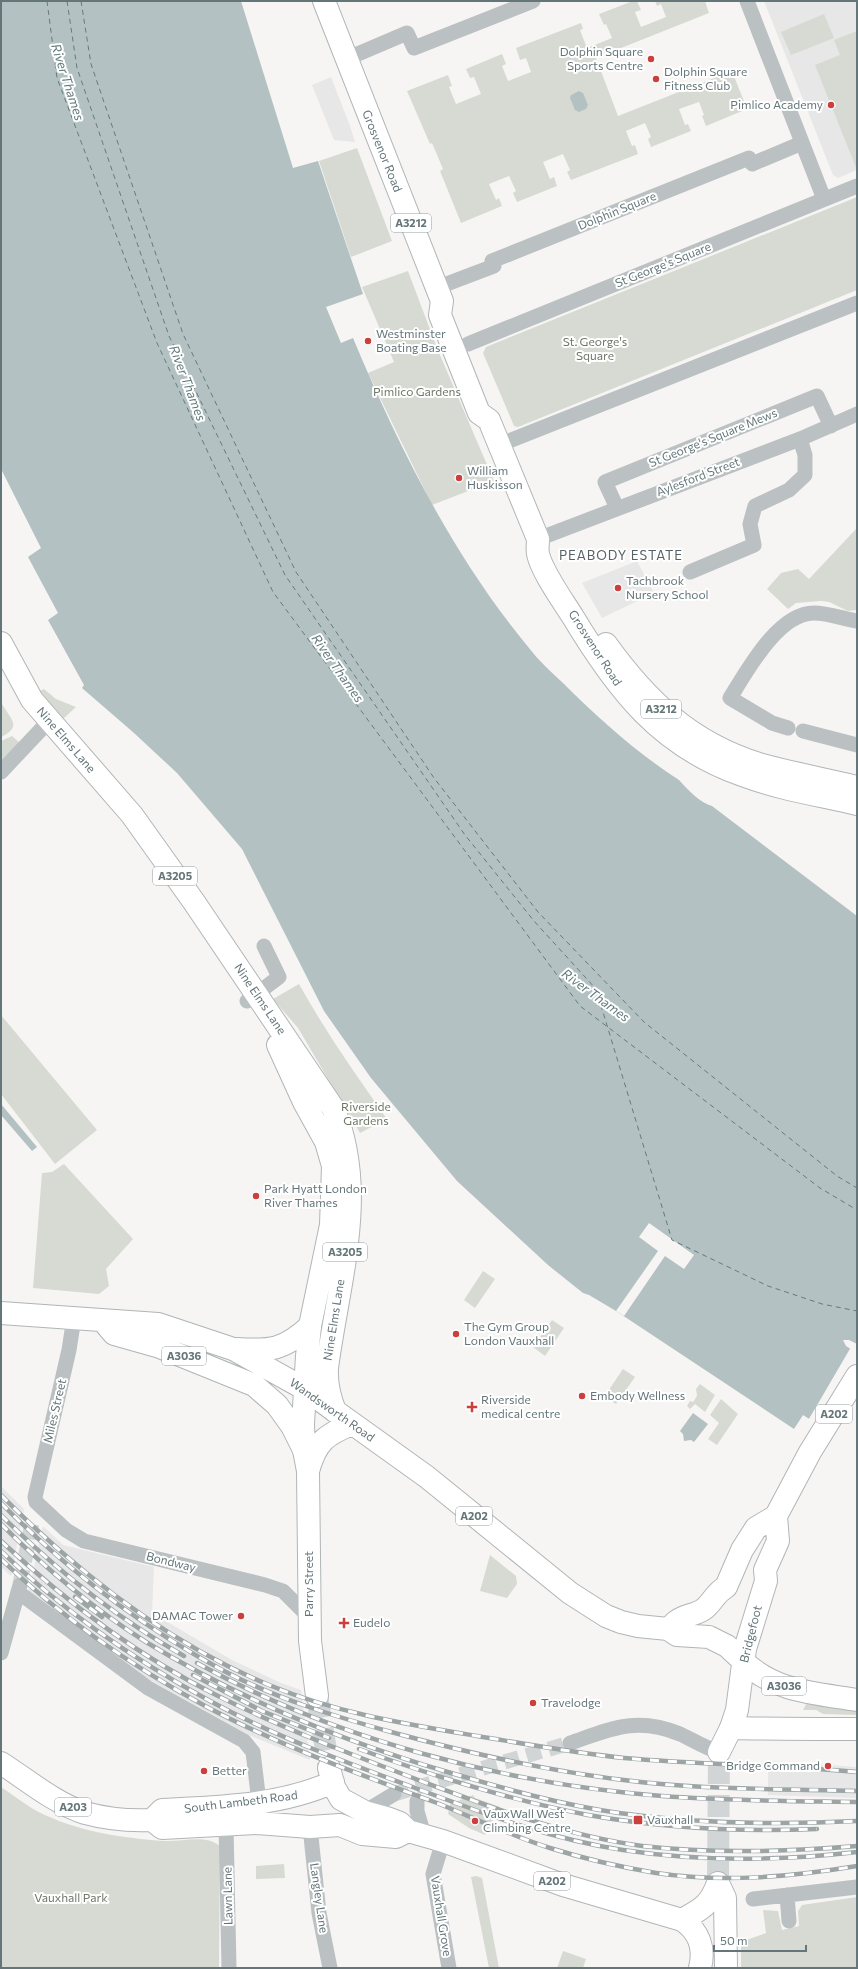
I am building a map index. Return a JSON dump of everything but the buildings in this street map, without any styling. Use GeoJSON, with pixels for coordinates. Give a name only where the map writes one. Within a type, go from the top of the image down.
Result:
{"type":"FeatureCollection","features":[{"type":"Feature","properties":{"kind":"main road","name":"Grosvenor Road"},"geometry":{"type":"LineString","coordinates":[[324,1],[439,295],[440,315],[479,413],[489,420],[538,539],[538,554],[547,573],[604,666],[616,684],[641,711],[670,736],[708,761],[741,775],[857,804]]}},
{"type":"Feature","properties":{"kind":"main road","name":"Grosvenor Road"},"geometry":{"type":"LineString","coordinates":[[439,295],[454,310],[468,344],[493,407],[489,420]]}},
{"type":"Feature","properties":{"kind":"main road","name":"Grosvenor Road"},"geometry":{"type":"LineString","coordinates":[[538,539],[550,548],[579,602],[617,660],[648,696],[677,722],[713,745],[747,760],[857,787]]}},
{"type":"Feature","properties":{"kind":"main road","name":"Nine Elms Lane"},"geometry":{"type":"LineString","coordinates":[[1,643],[45,726]]}},
{"type":"Feature","properties":{"kind":"main road","name":"Nine Elms Lane"},"geometry":{"type":"LineString","coordinates":[[1,668],[30,718],[45,726],[132,815],[194,902],[252,997],[278,1045],[304,1102],[326,1142],[333,1166],[331,1225],[310,1326],[305,1389]]}},
{"type":"Feature","properties":{"kind":"main road","name":"Nine Elms Lane"},"geometry":{"type":"LineString","coordinates":[[252,997],[289,1042],[313,1081],[320,1086],[333,1108],[339,1123],[347,1154],[350,1192],[349,1216],[326,1382],[328,1394],[344,1418]]}},
{"type":"Feature","properties":{"kind":"main road","name":"Wandsworth Road"},"geometry":{"type":"LineString","coordinates":[[103,1321],[116,1312],[131,1313],[158,1324],[233,1349],[305,1389],[427,1477],[570,1593],[591,1607],[621,1622],[638,1626],[668,1629]]}},
{"type":"Feature","properties":{"kind":"main road"},"geometry":{"type":"LineString","coordinates":[[1,1313],[103,1321]]}},
{"type":"Feature","properties":{"kind":"main road","name":"A3036"},"geometry":{"type":"LineString","coordinates":[[103,1321],[114,1334],[160,1347],[254,1385],[277,1405],[292,1426],[304,1450]]}},
{"type":"Feature","properties":{"kind":"main road","name":"Wandsworth Road"},"geometry":{"type":"LineString","coordinates":[[233,1349],[264,1350],[274,1348],[289,1343],[310,1326]]}},
{"type":"Feature","properties":{"kind":"main road","name":"A202"},"geometry":{"type":"LineString","coordinates":[[776,1516],[810,1452],[857,1376]]}},
{"type":"Feature","properties":{"kind":"main road","name":"Parry Street"},"geometry":{"type":"LineString","coordinates":[[305,1389],[303,1414],[304,1450],[308,1472],[309,1617],[311,1658],[317,1696]]}},
{"type":"Feature","properties":{"kind":"main road","name":"Parry Street"},"geometry":{"type":"LineString","coordinates":[[308,1472],[312,1454],[322,1439],[335,1431],[344,1418]]}},
{"type":"Feature","properties":{"kind":"main road"},"geometry":{"type":"LineString","coordinates":[[668,1629],[678,1620],[693,1616],[702,1610],[718,1592],[726,1588],[742,1550],[756,1528],[776,1516]]}},
{"type":"Feature","properties":{"kind":"main road","name":"Bridgefoot"},"geometry":{"type":"LineString","coordinates":[[719,1752],[731,1728],[739,1703],[742,1660],[748,1636],[766,1581],[765,1570],[778,1541],[776,1516]]}},
{"type":"Feature","properties":{"kind":"main road","name":"A202"},"geometry":{"type":"LineString","coordinates":[[668,1629],[677,1635],[701,1635],[717,1640],[742,1660]]}},
{"type":"Feature","properties":{"kind":"main road","name":"A3036"},"geometry":{"type":"LineString","coordinates":[[742,1660],[757,1673],[774,1683],[857,1700]]}},
{"type":"Feature","properties":{"kind":"main road"},"geometry":{"type":"LineString","coordinates":[[731,1728],[768,1730],[823,1728],[857,1729]]}},
{"type":"Feature","properties":{"kind":"main road","name":"South Lambeth Road"},"geometry":{"type":"LineString","coordinates":[[1,1763],[71,1807],[85,1812],[126,1821],[152,1820],[162,1828],[257,1823],[310,1827],[340,1825],[362,1834],[377,1836],[425,1836]]}},
{"type":"Feature","properties":{"kind":"main road","name":"South Lambeth Road"},"geometry":{"type":"LineString","coordinates":[[152,1820],[162,1810],[214,1807],[260,1802],[307,1794],[331,1775],[340,1799],[365,1812],[393,1820],[425,1836],[536,1876],[682,1920]]}},
{"type":"Feature","properties":{"kind":"main road"},"geometry":{"type":"LineString","coordinates":[[682,1920],[701,1910],[709,1902],[718,1883],[725,1898],[726,1968]]}},
{"type":"Feature","properties":{"kind":"main road","name":"A202"},"geometry":{"type":"LineString","coordinates":[[682,1920],[692,1928],[700,1940],[702,1956],[700,1968]]}},
{"type":"Feature","properties":{"kind":"street"},"geometry":{"type":"LineString","coordinates":[[346,59],[407,33],[414,48],[533,1]]}},
{"type":"Feature","properties":{"kind":"street"},"geometry":{"type":"LineString","coordinates":[[747,1],[824,199]]}},
{"type":"Feature","properties":{"kind":"street","name":"Dolphin Square"},"geometry":{"type":"LineString","coordinates":[[439,295],[494,266],[492,260],[749,158],[752,164],[802,143]]}},
{"type":"Feature","properties":{"kind":"street","name":"St George's Square"},"geometry":{"type":"LineString","coordinates":[[468,344],[857,186]]}},
{"type":"Feature","properties":{"kind":"street"},"geometry":{"type":"LineString","coordinates":[[499,445],[857,303]]}},
{"type":"Feature","properties":{"kind":"street","name":"St George's Square Mews"},"geometry":{"type":"LineString","coordinates":[[617,508],[605,482],[818,396],[831,426]]}},
{"type":"Feature","properties":{"kind":"street","name":"Aylesford Street"},"geometry":{"type":"LineString","coordinates":[[538,539],[800,439],[857,414]]}},
{"type":"Feature","properties":{"kind":"street"},"geometry":{"type":"LineString","coordinates":[[690,572],[754,546],[750,524],[755,506],[789,490],[805,475],[805,455],[800,439]]}},
{"type":"Feature","properties":{"kind":"street"},"geometry":{"type":"LineString","coordinates":[[857,621],[814,613],[792,619],[776,632],[745,674],[730,698],[772,723],[857,745]]}},
{"type":"Feature","properties":{"kind":"street"},"geometry":{"type":"LineString","coordinates":[[1,772],[45,726]]}},
{"type":"Feature","properties":{"kind":"street"},"geometry":{"type":"LineString","coordinates":[[252,997],[279,977],[264,946]]}},
{"type":"Feature","properties":{"kind":"street","name":"Miles Street"},"geometry":{"type":"LineString","coordinates":[[36,1502],[35,1496],[70,1350],[74,1318]]}},
{"type":"Feature","properties":{"kind":"street","name":"Bondway"},"geometry":{"type":"LineString","coordinates":[[36,1502],[66,1530],[84,1541],[265,1585],[283,1591],[309,1617]]}},
{"type":"Feature","properties":{"kind":"street"},"geometry":{"type":"LineString","coordinates":[[1,1653],[19,1588],[148,1688],[244,1741],[253,1752],[260,1802]]}},
{"type":"Feature","properties":{"kind":"street"},"geometry":{"type":"LineString","coordinates":[[570,1743],[632,1724],[655,1726],[681,1735],[719,1752]]}},
{"type":"Feature","properties":{"kind":"street"},"geometry":{"type":"LineString","coordinates":[[340,1825],[394,1794]]}},
{"type":"Feature","properties":{"kind":"street"},"geometry":{"type":"LineString","coordinates":[[417,1801],[417,1812],[425,1836]]}},
{"type":"Feature","properties":{"kind":"street","name":"Lawn Lane"},"geometry":{"type":"LineString","coordinates":[[226,1825],[230,1968]]}},
{"type":"Feature","properties":{"kind":"street","name":"Langley Lane"},"geometry":{"type":"LineString","coordinates":[[310,1827],[319,1913],[330,1968]]}},
{"type":"Feature","properties":{"kind":"street","name":"Vauxhall Grove"},"geometry":{"type":"LineString","coordinates":[[425,1836],[449,1968]]}},
{"type":"Feature","properties":{"kind":"street"},"geometry":{"type":"LineString","coordinates":[[753,1899],[857,1887]]}},
{"type":"Feature","properties":{"kind":"street"},"geometry":{"type":"LineString","coordinates":[[787,1895],[789,1921]]}},
{"type":"Feature","properties":{"kind":"shaded area","name":"Pimlico Academy"},"geometry":{"type":"Polygon","coordinates":[[[764,1],[857,1],[857,170],[838,178],[833,175],[764,1]]]}},
{"type":"Feature","properties":{"kind":"shaded area"},"geometry":{"type":"Polygon","coordinates":[[[331,77],[355,142],[334,140],[312,85],[331,77]]]}},
{"type":"Feature","properties":{"kind":"shaded area","name":"Tachbrook Nursery School"},"geometry":{"type":"Polygon","coordinates":[[[637,561],[654,593],[602,618],[582,583],[637,561]]]}},
{"type":"Feature","properties":{"kind":"shaded area"},"geometry":{"type":"Polygon","coordinates":[[[1,1486],[24,1509],[11,1576],[1,1567],[1,1486]]]}},
{"type":"Feature","properties":{"kind":"shaded area"},"geometry":{"type":"Polygon","coordinates":[[[43,1526],[63,1545],[154,1567],[152,1613],[232,1660],[281,1683],[301,1690],[310,1760],[251,1736],[137,1673],[29,1591],[43,1526]]]}},
{"type":"Feature","properties":{"kind":"shaded area"},"geometry":{"type":"Polygon","coordinates":[[[768,1761],[857,1767],[857,1798],[768,1795],[768,1761]]]}},
{"type":"Feature","properties":{"kind":"green space"},"geometry":{"type":"Polygon","coordinates":[[[633,1],[637,1],[641,10],[635,12],[641,27],[666,17],[661,4],[657,6],[655,1],[705,1],[709,13],[596,58],[618,116],[732,71],[747,109],[706,126],[699,102],[679,109],[685,125],[688,124],[691,131],[651,147],[648,139],[651,137],[645,123],[626,131],[632,146],[635,145],[638,154],[571,180],[567,172],[570,170],[563,154],[543,162],[550,179],[554,177],[557,186],[517,202],[513,193],[516,191],[509,176],[489,184],[496,200],[499,198],[502,206],[461,223],[440,171],[443,169],[432,143],[430,144],[407,91],[448,75],[452,86],[449,87],[456,104],[481,94],[474,77],[470,78],[466,69],[502,54],[506,64],[502,66],[508,81],[531,72],[526,58],[520,60],[516,48],[581,23],[583,29],[580,30],[587,48],[612,38],[606,24],[604,25],[599,14],[633,1]]]}},
{"type":"Feature","properties":{"kind":"green space"},"geometry":{"type":"Polygon","coordinates":[[[824,14],[834,38],[791,55],[781,32],[824,14]]]}},
{"type":"Feature","properties":{"kind":"green space"},"geometry":{"type":"Polygon","coordinates":[[[857,31],[857,170],[815,65],[840,55],[834,40],[857,31]]]}},
{"type":"Feature","properties":{"kind":"green space"},"geometry":{"type":"Polygon","coordinates":[[[357,148],[392,241],[351,257],[319,161],[357,148]]]}},
{"type":"Feature","properties":{"kind":"green space","name":"St. George's Square"},"geometry":{"type":"Polygon","coordinates":[[[857,197],[857,290],[518,427],[514,426],[483,353],[486,347],[857,197]]]}},
{"type":"Feature","properties":{"kind":"green space","name":"Pimlico Gardens"},"geometry":{"type":"Polygon","coordinates":[[[408,271],[437,348],[494,481],[432,505],[368,373],[394,362],[362,287],[408,271]]]}},
{"type":"Feature","properties":{"kind":"green space"},"geometry":{"type":"Polygon","coordinates":[[[856,529],[857,610],[848,611],[829,602],[821,601],[796,603],[788,609],[767,589],[781,573],[798,569],[809,579],[856,529]]]}},
{"type":"Feature","properties":{"kind":"green space"},"geometry":{"type":"Polygon","coordinates":[[[44,689],[56,699],[76,707],[63,719],[40,691],[44,689]]]}},
{"type":"Feature","properties":{"kind":"green space"},"geometry":{"type":"Polygon","coordinates":[[[1,702],[11,717],[13,725],[12,729],[8,733],[1,737],[1,702]]]}},
{"type":"Feature","properties":{"kind":"green space"},"geometry":{"type":"Polygon","coordinates":[[[12,736],[20,743],[1,764],[1,741],[12,736]]]}},
{"type":"Feature","properties":{"kind":"green space","name":"Riverside Gardens"},"geometry":{"type":"Polygon","coordinates":[[[299,984],[330,1036],[387,1119],[360,1133],[298,1028],[273,999],[299,984]]]}},
{"type":"Feature","properties":{"kind":"green space"},"geometry":{"type":"Polygon","coordinates":[[[1,1015],[97,1130],[55,1164],[1,1094],[1,1015]]]}},
{"type":"Feature","properties":{"kind":"green space"},"geometry":{"type":"Polygon","coordinates":[[[64,1164],[133,1239],[106,1269],[109,1286],[99,1294],[33,1288],[42,1173],[52,1172],[64,1164]]]}},
{"type":"Feature","properties":{"kind":"green space"},"geometry":{"type":"Polygon","coordinates":[[[483,1271],[495,1279],[475,1308],[464,1300],[483,1271]]]}},
{"type":"Feature","properties":{"kind":"green space"},"geometry":{"type":"Polygon","coordinates":[[[552,1320],[564,1328],[545,1356],[533,1347],[552,1320]]]}},
{"type":"Feature","properties":{"kind":"green space"},"geometry":{"type":"Polygon","coordinates":[[[623,1369],[635,1377],[616,1404],[604,1397],[623,1369]]]}},
{"type":"Feature","properties":{"kind":"green space"},"geometry":{"type":"Polygon","coordinates":[[[700,1384],[715,1395],[705,1412],[695,1404],[690,1409],[687,1406],[690,1401],[693,1402],[697,1396],[696,1389],[700,1384]]]}},
{"type":"Feature","properties":{"kind":"green space"},"geometry":{"type":"Polygon","coordinates":[[[721,1399],[738,1414],[717,1445],[708,1439],[719,1423],[710,1415],[721,1399]]]}},
{"type":"Feature","properties":{"kind":"green space"},"geometry":{"type":"Polygon","coordinates":[[[490,1555],[516,1576],[517,1584],[507,1598],[480,1591],[490,1555]]]}},
{"type":"Feature","properties":{"kind":"green space"},"geometry":{"type":"Polygon","coordinates":[[[808,1700],[857,1708],[857,1715],[823,1714],[816,1710],[803,1710],[808,1700]]]}},
{"type":"Feature","properties":{"kind":"green space","name":"Vauxhall Park"},"geometry":{"type":"Polygon","coordinates":[[[1,1787],[39,1812],[73,1826],[118,1836],[149,1840],[171,1841],[200,1839],[214,1842],[220,1846],[219,1968],[1,1968],[1,1787]]]}},
{"type":"Feature","properties":{"kind":"green space","name":"VauxWall West Climbing Centre"},"geometry":{"type":"Polygon","coordinates":[[[473,1795],[475,1798],[500,1807],[485,1835],[469,1828],[448,1814],[450,1804],[473,1795]]]}},
{"type":"Feature","properties":{"kind":"green space"},"geometry":{"type":"Polygon","coordinates":[[[284,1864],[285,1878],[256,1879],[256,1866],[284,1864]]]}},
{"type":"Feature","properties":{"kind":"green space"},"geometry":{"type":"Polygon","coordinates":[[[476,1876],[482,1878],[499,1968],[489,1968],[471,1877],[476,1876]]]}},
{"type":"Feature","properties":{"kind":"green space"},"geometry":{"type":"Polygon","coordinates":[[[857,1897],[857,1968],[741,1968],[741,1942],[766,1933],[763,1910],[778,1911],[782,1930],[799,1926],[798,1911],[802,1905],[857,1897]]]}},
{"type":"Feature","properties":{"kind":"green space"},"geometry":{"type":"Polygon","coordinates":[[[563,1951],[586,1959],[583,1968],[557,1968],[563,1951]]]}},
{"type":"Feature","properties":{"kind":"water","name":"River Thames"},"geometry":{"type":"Polygon","coordinates":[[[1,1],[241,1],[293,168],[318,161],[363,294],[326,307],[341,343],[353,338],[389,420],[409,460],[430,500],[476,576],[529,648],[550,671],[604,722],[633,747],[663,770],[679,780],[698,799],[712,806],[857,916],[857,1344],[849,1340],[843,1340],[846,1346],[857,1353],[857,1425],[819,1403],[809,1419],[803,1416],[794,1429],[616,1311],[583,1293],[548,1265],[457,1181],[371,1078],[324,1011],[242,849],[177,773],[82,688],[84,685],[48,620],[58,613],[28,557],[41,548],[1,469],[1,1]]]}},
{"type":"Feature","properties":{"kind":"water"},"geometry":{"type":"Polygon","coordinates":[[[579,91],[583,93],[588,105],[586,109],[579,112],[575,110],[570,98],[571,95],[579,91]]]}},
{"type":"Feature","properties":{"kind":"water"},"geometry":{"type":"Polygon","coordinates":[[[1,1104],[37,1147],[32,1151],[1,1115],[1,1104]]]}},
{"type":"Feature","properties":{"kind":"water"},"geometry":{"type":"Polygon","coordinates":[[[693,1413],[708,1424],[694,1442],[691,1440],[684,1441],[683,1434],[680,1431],[693,1413]]]}},
{"type":"Feature","properties":{"kind":"pier"},"geometry":{"type":"Polygon","coordinates":[[[649,1223],[694,1255],[684,1269],[665,1256],[624,1316],[616,1311],[658,1251],[639,1237],[649,1223]]]}},
{"type":"Feature","properties":{"kind":"pier"},"geometry":{"type":"Polygon","coordinates":[[[851,1347],[857,1351],[856,1427],[819,1406],[810,1421],[804,1418],[796,1430],[793,1431],[803,1415],[809,1419],[851,1347]]]}},
{"type":"Feature","properties":{"kind":"ferry route"},"geometry":{"type":"LineString","coordinates":[[47,1],[57,78],[157,343],[273,592],[580,1006],[820,1188],[857,1210]]}},
{"type":"Feature","properties":{"kind":"ferry route"},"geometry":{"type":"LineString","coordinates":[[67,1],[77,68],[169,336],[285,575],[465,835],[534,921],[596,989],[672,1240],[768,1286],[822,1304],[857,1311]]}},
{"type":"Feature","properties":{"kind":"ferry route"},"geometry":{"type":"LineString","coordinates":[[81,1],[91,64],[183,334],[296,572],[434,778],[538,912],[644,1022],[837,1176],[857,1188]]}},
{"type":"Feature","properties":{"kind":"tunnel"},"geometry":{"type":"LineString","coordinates":[[20,1584],[33,1518]]}},
{"type":"Feature","properties":{"kind":"tunnel"},"geometry":{"type":"LineString","coordinates":[[317,1696],[329,1768]]}},
{"type":"Feature","properties":{"kind":"tunnel"},"geometry":{"type":"LineString","coordinates":[[394,1794],[570,1743]]}},
{"type":"Feature","properties":{"kind":"tunnel"},"geometry":{"type":"LineString","coordinates":[[718,1883],[719,1752]]}},
{"type":"Feature","properties":{"kind":"railway"},"geometry":{"type":"LineString","coordinates":[[1,1495],[30,1524],[93,1578],[160,1627],[232,1668],[294,1695],[346,1710],[424,1727],[606,1756],[857,1772]]}},
{"type":"Feature","properties":{"kind":"railway"},"geometry":{"type":"LineString","coordinates":[[1,1503],[26,1528],[79,1574],[106,1596],[164,1636],[244,1681],[306,1706],[424,1741],[524,1764],[592,1776],[661,1784],[710,1787],[857,1791]]}},
{"type":"Feature","properties":{"kind":"railway"},"geometry":{"type":"LineString","coordinates":[[1,1515],[43,1555],[88,1592],[135,1626],[184,1656]]}},
{"type":"Feature","properties":{"kind":"railway"},"geometry":{"type":"LineString","coordinates":[[1,1524],[70,1587],[108,1616],[146,1642],[219,1683],[256,1701],[294,1718],[372,1748],[513,1791],[598,1810],[649,1817],[738,1823],[857,1821]]}},
{"type":"Feature","properties":{"kind":"railway"},"geometry":{"type":"LineString","coordinates":[[1,1541],[26,1564],[77,1606],[131,1645],[188,1680],[218,1696],[293,1731],[475,1801],[558,1828],[642,1846],[669,1849],[723,1851],[803,1850],[857,1846]]}},
{"type":"Feature","properties":{"kind":"railway"},"geometry":{"type":"LineString","coordinates":[[1,1551],[49,1594],[100,1633],[154,1669],[210,1701],[289,1739],[371,1772],[474,1810],[548,1834],[598,1846],[653,1854],[682,1857],[740,1859],[799,1857],[857,1852]]}},
{"type":"Feature","properties":{"kind":"railway"},"geometry":{"type":"LineString","coordinates":[[1,1559],[48,1601],[99,1640],[179,1692],[207,1707],[291,1747],[536,1843],[563,1852],[629,1868],[656,1873],[706,1878],[782,1876],[857,1866]]}},
{"type":"Feature","properties":{"kind":"railway"},"geometry":{"type":"LineString","coordinates":[[75,1597],[102,1617]]}},
{"type":"Feature","properties":{"kind":"railway"},"geometry":{"type":"LineString","coordinates":[[197,1663],[250,1690],[305,1714],[422,1754],[482,1769],[542,1781],[603,1790],[662,1796],[735,1800],[857,1802]]}},
{"type":"Feature","properties":{"kind":"railway"},"geometry":{"type":"LineString","coordinates":[[193,1675],[262,1711],[329,1738]]}},
{"type":"Feature","properties":{"kind":"railway"},"geometry":{"type":"LineString","coordinates":[[359,1749],[415,1769],[501,1795],[588,1815],[644,1823],[702,1828],[760,1830],[817,1829]]}},
{"type":"Feature","properties":{"kind":"place","name":"Dolphin Square Sports Centre"},"geometry":{"type":"Point","coordinates":[651,59]}},
{"type":"Feature","properties":{"kind":"place","name":"Dolphin Square Fitness Club"},"geometry":{"type":"Point","coordinates":[656,79]}},
{"type":"Feature","properties":{"kind":"place","name":"Pimlico Academy"},"geometry":{"type":"Point","coordinates":[831,105]}},
{"type":"Feature","properties":{"kind":"place","name":"Westminster Boating Base"},"geometry":{"type":"Point","coordinates":[368,341]}},
{"type":"Feature","properties":{"kind":"place","name":"William Huskisson"},"geometry":{"type":"Point","coordinates":[459,478]}},
{"type":"Feature","properties":{"kind":"place","name":"Tachbrook Nursery School"},"geometry":{"type":"Point","coordinates":[618,588]}},
{"type":"Feature","properties":{"kind":"place","name":"Park Hyatt London River Thames"},"geometry":{"type":"Point","coordinates":[256,1196]}},
{"type":"Feature","properties":{"kind":"place","name":"The Gym Group London Vauxhall"},"geometry":{"type":"Point","coordinates":[456,1334]}},
{"type":"Feature","properties":{"kind":"place","name":"Embody Wellness"},"geometry":{"type":"Point","coordinates":[582,1396]}},
{"type":"Feature","properties":{"kind":"place","name":"Riverside medical centre"},"geometry":{"type":"Point","coordinates":[472,1407]}},
{"type":"Feature","properties":{"kind":"place","name":"DAMAC Tower"},"geometry":{"type":"Point","coordinates":[241,1616]}},
{"type":"Feature","properties":{"kind":"place","name":"Eudelo"},"geometry":{"type":"Point","coordinates":[344,1623]}},
{"type":"Feature","properties":{"kind":"place","name":"Travelodge"},"geometry":{"type":"Point","coordinates":[533,1703]}},
{"type":"Feature","properties":{"kind":"place","name":"Bridge Command"},"geometry":{"type":"Point","coordinates":[828,1766]}},
{"type":"Feature","properties":{"kind":"place","name":"Better"},"geometry":{"type":"Point","coordinates":[204,1771]}},
{"type":"Feature","properties":{"kind":"place","name":"Vauxhall"},"geometry":{"type":"Point","coordinates":[638,1820]}},
{"type":"Feature","properties":{"kind":"place","name":"VauxWall West Climbing Centre"},"geometry":{"type":"Point","coordinates":[475,1821]}},
{"type":"Feature","properties":{"kind":"district","name":"PEABODY ESTATE"},"geometry":{"type":"Point","coordinates":[621,555]}}]}
